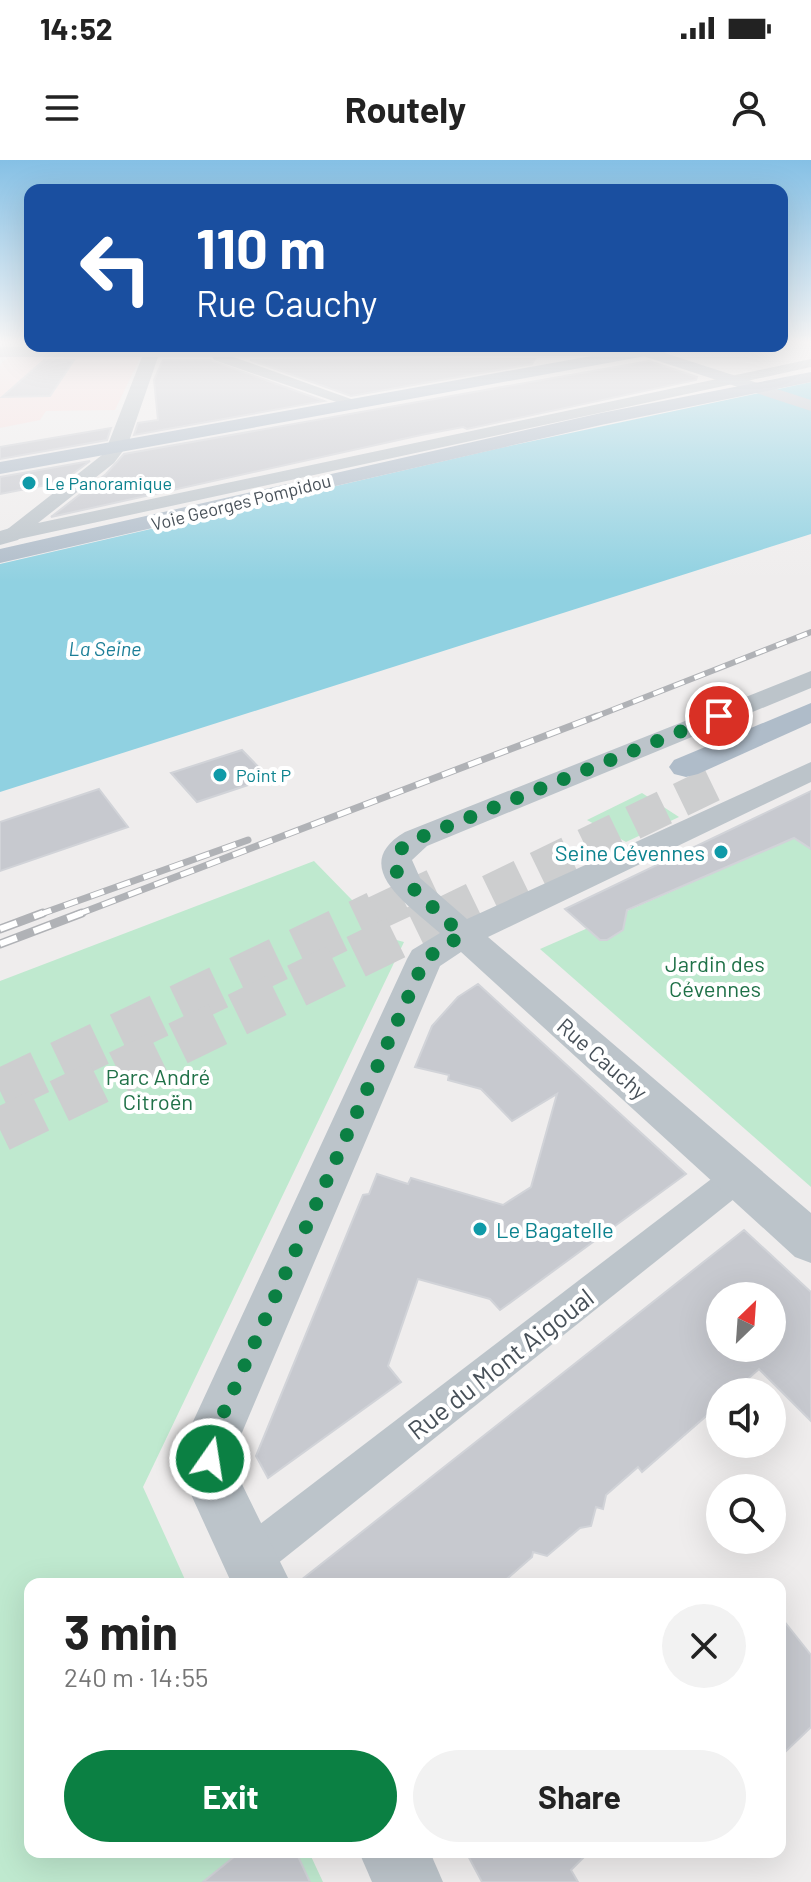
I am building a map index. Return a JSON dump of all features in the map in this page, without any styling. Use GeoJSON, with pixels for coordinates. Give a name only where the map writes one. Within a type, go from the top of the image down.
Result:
{"type":"FeatureCollection","features":[{"type":"Feature","properties":{"kind":"main road"},"geometry":{"type":"LineString","coordinates":[[0,468],[260,421]]}},
{"type":"Feature","properties":{"kind":"main road","name":"Voie Georges Pompidou"},"geometry":{"type":"LineString","coordinates":[[3,543],[189,516],[591,421]]}},
{"type":"Feature","properties":{"kind":"main road"},"geometry":{"type":"LineString","coordinates":[[686,767],[811,712]]}},
{"type":"Feature","properties":{"kind":"main road"},"geometry":{"type":"LineString","coordinates":[[715,783],[811,739]]}},
{"type":"Feature","properties":{"kind":"street"},"geometry":{"type":"LineString","coordinates":[[3,543],[108,459],[117,447],[127,421]]}},
{"type":"Feature","properties":{"kind":"street"},"geometry":{"type":"LineString","coordinates":[[3,543],[544,421]]}},
{"type":"Feature","properties":{"kind":"street","name":"Rue Cauchy"},"geometry":{"type":"LineString","coordinates":[[811,679],[416,839],[398,850],[395,858],[397,873],[462,935],[811,1242]]}},
{"type":"Feature","properties":{"kind":"street"},"geometry":{"type":"LineString","coordinates":[[262,1566],[210,1477],[211,1441],[425,959],[462,935],[811,771]]}},
{"type":"Feature","properties":{"kind":"street","name":"Rue du Mont Aigoual"},"geometry":{"type":"LineString","coordinates":[[262,1566],[738,1177]]}},
{"type":"Feature","properties":{"kind":"street"},"geometry":{"type":"LineString","coordinates":[[396,1858],[408,1882]]}},
{"type":"Feature","properties":{"kind":"shaded area"},"geometry":{"type":"Polygon","coordinates":[[[0,421],[33,421],[0,428],[0,421]]]}},
{"type":"Feature","properties":{"kind":"green space"},"geometry":{"type":"Polygon","coordinates":[[[642,793],[679,817],[626,842],[587,820],[642,793]]]}},
{"type":"Feature","properties":{"kind":"green space","name":"Jardin des Cévennes"},"geometry":{"type":"Polygon","coordinates":[[[794,838],[811,849],[811,1187],[540,949],[794,838]]]}},
{"type":"Feature","properties":{"kind":"green space","name":"Parc André Citroën"},"geometry":{"type":"Polygon","coordinates":[[[314,861],[389,938],[404,942],[143,1487],[184,1578],[24,1578],[24,1858],[312,1858],[323,1882],[0,1882],[0,981],[314,861]]]}},
{"type":"Feature","properties":{"kind":"water","name":"La Seine"},"geometry":{"type":"Polygon","coordinates":[[[626,421],[811,421],[811,534],[0,792],[0,564],[626,421]]]}},
{"type":"Feature","properties":{"kind":"building"},"geometry":{"type":"Polygon","coordinates":[[[149,421],[210,421],[134,435],[138,423],[149,421]]]}},
{"type":"Feature","properties":{"kind":"building"},"geometry":{"type":"Polygon","coordinates":[[[308,421],[503,421],[421,435],[51,517],[106,474],[124,454],[308,421]]]}},
{"type":"Feature","properties":{"kind":"building"},"geometry":{"type":"Polygon","coordinates":[[[111,428],[107,440],[0,459],[0,447],[111,428]]]}},
{"type":"Feature","properties":{"kind":"building"},"geometry":{"type":"Polygon","coordinates":[[[90,461],[62,482],[0,494],[0,477],[90,461]]]}},
{"type":"Feature","properties":{"kind":"building","name":"Point P"},"geometry":{"type":"Polygon","coordinates":[[[242,750],[269,778],[197,802],[171,773],[242,750]]]}},
{"type":"Feature","properties":{"kind":"building"},"geometry":{"type":"Polygon","coordinates":[[[99,789],[128,827],[0,871],[0,822],[99,789]]]}},
{"type":"Feature","properties":{"kind":"building","name":"Seine Cévennes"},"geometry":{"type":"Polygon","coordinates":[[[811,791],[811,849],[794,838],[627,910],[623,930],[607,940],[600,940],[565,909],[811,791]]]}},
{"type":"Feature","properties":{"kind":"building","name":"Le Bagatelle"},"geometry":{"type":"Polygon","coordinates":[[[478,984],[686,1174],[500,1310],[490,1299],[418,1279],[388,1366],[401,1382],[268,1478],[256,1456],[363,1195],[369,1194],[377,1174],[408,1184],[411,1178],[503,1205],[531,1187],[557,1094],[512,1121],[481,1089],[448,1080],[449,1075],[415,1067],[432,1026],[458,997],[478,984]]]}},
{"type":"Feature","properties":{"kind":"building"},"geometry":{"type":"Polygon","coordinates":[[[744,1230],[811,1292],[811,1421],[786,1396],[786,1378],[768,1378],[759,1369],[749,1378],[706,1378],[706,1416],[642,1472],[638,1467],[606,1495],[603,1509],[596,1507],[591,1526],[580,1528],[547,1556],[533,1552],[532,1557],[508,1578],[304,1578],[744,1230]]]}},
{"type":"Feature","properties":{"kind":"building"},"geometry":{"type":"Polygon","coordinates":[[[786,1624],[811,1655],[811,1727],[786,1751],[786,1624]]]}},
{"type":"Feature","properties":{"kind":"building"},"geometry":{"type":"Polygon","coordinates":[[[233,1858],[299,1858],[310,1882],[203,1882],[233,1858]]]}},
{"type":"Feature","properties":{"kind":"building"},"geometry":{"type":"Polygon","coordinates":[[[469,1858],[583,1858],[571,1870],[578,1882],[482,1882],[469,1858]]]}},
{"type":"Feature","properties":{"kind":"tunnel"},"geometry":{"type":"LineString","coordinates":[[442,915],[715,783]]}},
{"type":"Feature","properties":{"kind":"tunnel"},"geometry":{"type":"LineString","coordinates":[[372,915],[434,886]]}},
{"type":"Feature","properties":{"kind":"tunnel"},"geometry":{"type":"LineString","coordinates":[[0,1091],[376,913]]}},
{"type":"Feature","properties":{"kind":"tunnel"},"geometry":{"type":"LineString","coordinates":[[0,1130],[446,913]]}},
{"type":"Feature","properties":{"kind":"railway"},"geometry":{"type":"LineString","coordinates":[[592,718],[811,632]]}},
{"type":"Feature","properties":{"kind":"railway"},"geometry":{"type":"LineString","coordinates":[[76,915],[597,716]]}},
{"type":"Feature","properties":{"kind":"railway"},"geometry":{"type":"LineString","coordinates":[[38,915],[248,840]]}},
{"type":"Feature","properties":{"kind":"railway"},"geometry":{"type":"LineString","coordinates":[[0,929],[43,913]]}},
{"type":"Feature","properties":{"kind":"railway"},"geometry":{"type":"LineString","coordinates":[[0,944],[82,913]]}},
{"type":"Feature","properties":{"kind":"place","name":"Le Panoramique"},"geometry":{"type":"Point","coordinates":[29,483]}},
{"type":"Feature","properties":{"kind":"place","name":"Point P"},"geometry":{"type":"Point","coordinates":[220,775]}},
{"type":"Feature","properties":{"kind":"place","name":"Seine Cévennes"},"geometry":{"type":"Point","coordinates":[721,852]}},
{"type":"Feature","properties":{"kind":"place","name":"Le Bagatelle"},"geometry":{"type":"Point","coordinates":[480,1229]}},
{"type":"Feature","properties":{"kind":"route"},"geometry":{"type":"LineString","coordinates":[[210,1459],[211,1441],[425,959],[462,935],[397,873],[395,858],[398,850],[416,839],[719,716]]}}]}
